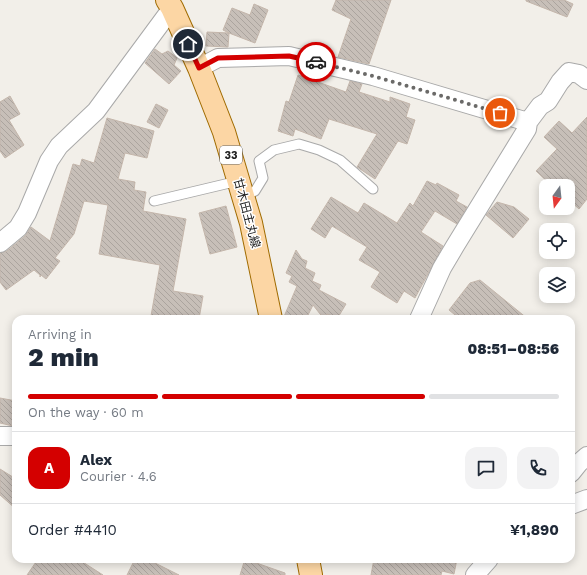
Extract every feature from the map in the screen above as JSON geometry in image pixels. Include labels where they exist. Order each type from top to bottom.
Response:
[{"type":"main road","name":"甘木田主丸線","points":[[170,4],[199,68],[224,132],[251,223],[270,315]]},
{"type":"main road","points":[[309,563],[311,575]]},
{"type":"street","points":[[0,243],[18,228],[27,213],[49,161],[59,146],[96,111],[170,4]]},
{"type":"street","points":[[199,68],[218,58],[289,56],[373,76],[528,122]]},
{"type":"street","points":[[421,315],[445,262],[527,130],[528,122],[540,106],[548,101],[560,82],[569,72],[579,74],[587,80]]},
{"type":"street","points":[[0,436],[12,436]]},
{"type":"street","points":[[575,504],[587,499]]},
{"type":"street","points":[[475,575],[486,563]]},
{"type":"lane","points":[[154,201],[241,189],[255,191],[263,178],[259,161],[274,150],[299,144],[319,150],[340,160],[373,189]]},
{"type":"building","points":[[336,0],[391,0],[369,64],[338,57],[351,19],[332,10]]},
{"type":"building","points":[[526,0],[564,0],[573,4],[567,17]]},
{"type":"building","points":[[254,4],[268,10],[255,43],[223,30],[232,8],[250,15]]},
{"type":"building","points":[[207,32],[229,33],[228,47],[206,46]]},
{"type":"building","points":[[155,49],[162,54],[168,51],[177,58],[174,65],[181,71],[169,84],[145,63]]},
{"type":"building","points":[[298,75],[346,92],[350,81],[362,84],[359,92],[390,102],[390,97],[410,104],[406,117],[415,120],[407,144],[398,141],[375,179],[357,167],[377,134],[329,119],[321,139],[295,129],[293,136],[278,131],[286,101],[289,102]]},
{"type":"building","points":[[10,96],[20,114],[9,120],[24,145],[5,158],[0,151],[0,102]]},
{"type":"building","points":[[156,104],[168,110],[159,128],[147,122]]},
{"type":"building","points":[[587,117],[587,199],[579,209],[575,205],[575,179],[545,179],[536,171],[557,149],[544,137],[559,121],[572,133]]},
{"type":"building","points":[[107,118],[154,131],[147,158],[125,153],[118,179],[135,182],[134,190],[146,192],[143,211],[186,219],[173,291],[203,296],[200,315],[151,315],[160,265],[99,254],[108,205],[84,201],[74,234],[55,258],[60,261],[46,279],[41,275],[40,277],[40,275],[34,270],[6,290],[0,282],[0,253],[7,251],[25,236],[31,227],[50,241],[73,164],[80,166],[82,159],[94,163]]},
{"type":"building","points":[[427,181],[436,185],[437,183],[459,195],[456,201],[467,207],[457,224],[435,211],[421,232],[443,246],[415,298],[404,291],[397,303],[371,287],[380,272],[359,260],[367,247],[332,226],[325,238],[311,229],[331,197],[358,213],[364,203],[397,223],[410,203],[413,206]]},
{"type":"building","points":[[497,202],[514,207],[529,219],[513,238],[486,215]]},
{"type":"building","points":[[226,206],[237,247],[210,254],[199,213]]},
{"type":"building","points":[[296,250],[302,259],[307,261],[305,268],[315,273],[312,281],[321,285],[319,290],[346,304],[339,315],[321,315],[313,305],[308,315],[285,315],[297,286],[289,282],[292,276],[286,273]]},
{"type":"building","points":[[480,280],[523,315],[455,315],[449,310],[470,283]]},
{"type":"building","points":[[0,398],[12,400],[12,426],[0,423]]},
{"type":"building","points":[[0,469],[12,476],[12,506],[0,495]]},
{"type":"building","points":[[35,563],[84,563],[103,575],[27,575]]},
{"type":"building","points":[[133,563],[155,563],[179,575],[127,575]]},
{"type":"building","points":[[244,563],[256,563],[285,573],[285,575],[240,575]]},
{"type":"building","points":[[373,563],[456,563],[454,574],[442,571],[441,575],[371,575]]},
{"type":"way so far","points":[[316,62],[373,76],[500,113]]},
{"type":"route","points":[[188,44],[199,68],[218,58],[289,56],[316,62]]}]
